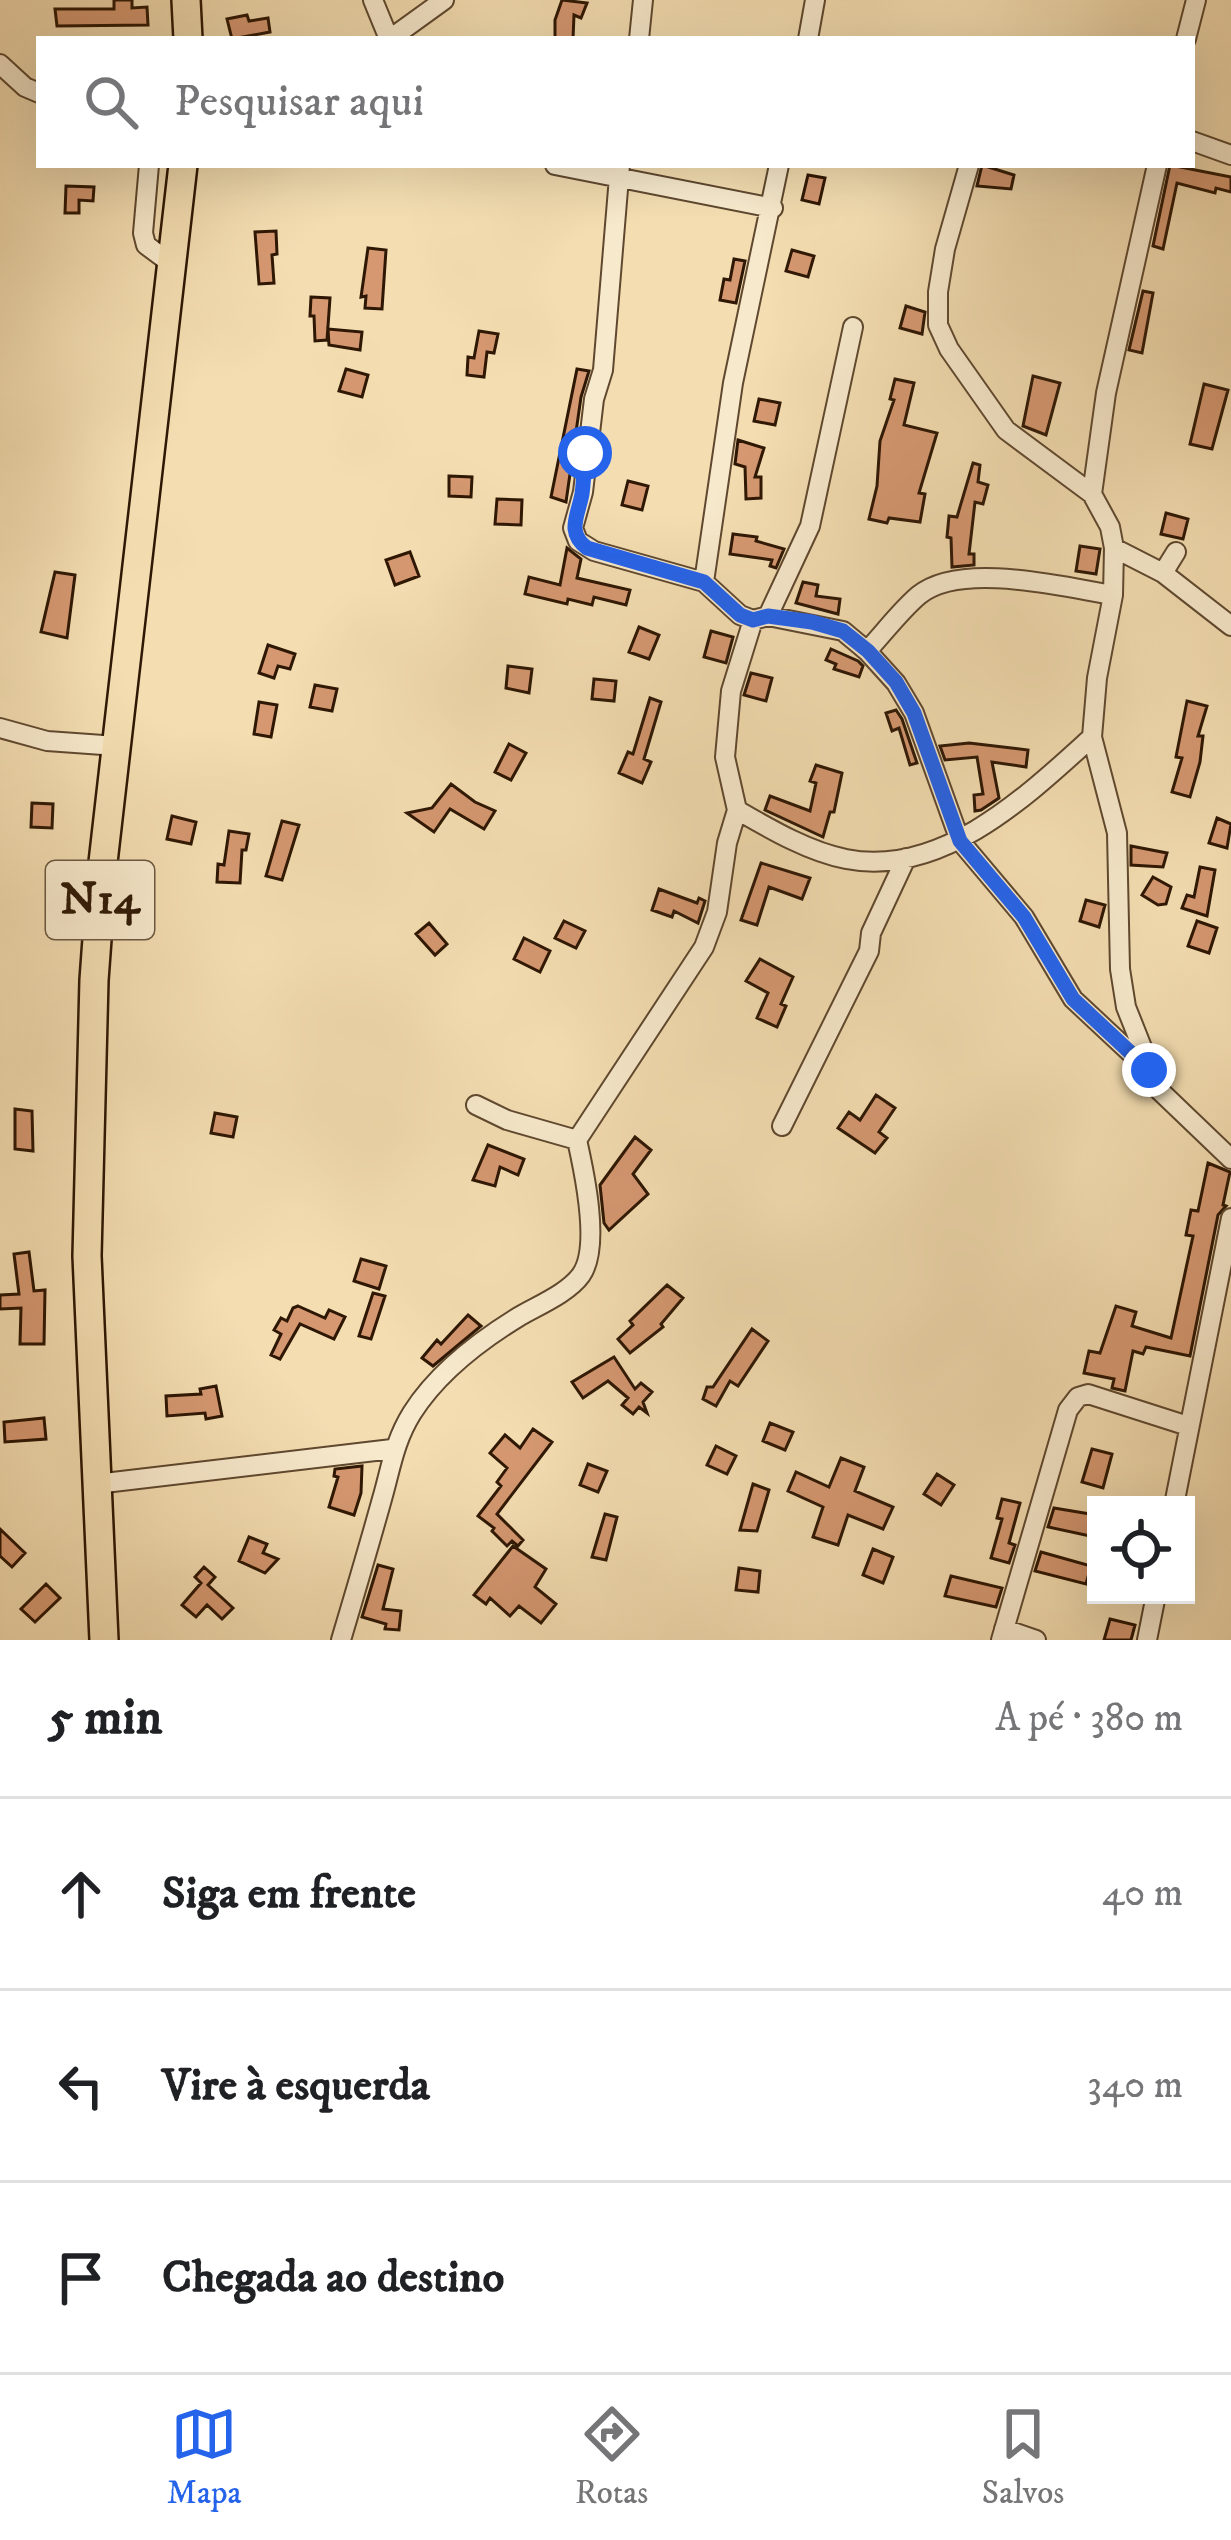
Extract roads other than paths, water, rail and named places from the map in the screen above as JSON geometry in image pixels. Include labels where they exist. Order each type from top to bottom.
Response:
[{"type":"main road","points":[[186,0],[188,36]]},
{"type":"main road","name":"N14","points":[[104,1640],[87,1256],[102,871],[183,168]]},
{"type":"street","points":[[373,0],[388,36]]},
{"type":"street","points":[[393,36],[444,0]]},
{"type":"street","points":[[639,36],[643,0]]},
{"type":"street","points":[[809,36],[815,0]]},
{"type":"street","points":[[1187,36],[1196,0]]},
{"type":"street","points":[[0,64],[36,92]]},
{"type":"street","points":[[1195,142],[1231,154]]},
{"type":"street","points":[[149,168],[142,233],[146,245],[173,265]]},
{"type":"street","points":[[704,582],[733,383],[779,168]]},
{"type":"street","points":[[968,168],[945,250],[938,325],[949,349],[1006,430],[1091,494],[1110,527],[1113,595],[1097,678],[1092,737],[1117,833],[1120,969],[1126,1007],[1149,1070],[1171,1104],[1231,1160]]},
{"type":"street","points":[[1091,494],[1106,393],[1156,168]]},
{"type":"street","points":[[773,208],[620,170],[603,370],[573,528],[578,541],[593,551],[704,582],[740,615],[843,631],[868,651],[896,682],[914,713],[960,841],[1024,917],[1073,999],[1149,1070]]},
{"type":"street","points":[[341,1640],[385,1492],[392,1449],[414,1410],[442,1375],[479,1343],[582,1275],[589,1253],[588,1219],[577,1140],[704,947],[717,911],[737,810],[725,757],[731,691],[760,618],[810,526],[853,327]]},
{"type":"street","points":[[1114,548],[1163,573],[1231,626]]},
{"type":"street","points":[[1163,573],[1176,552]]},
{"type":"street","points":[[868,651],[920,594],[943,583],[996,578],[1113,595]]},
{"type":"street","points":[[0,728],[47,741],[117,746]]},
{"type":"street","points":[[737,810],[803,844],[846,859],[906,859],[960,841],[1023,800],[1092,737]]},
{"type":"street","points":[[782,1126],[869,951],[872,933],[906,859]]},
{"type":"street","points":[[476,1105],[507,1120],[577,1140]]},
{"type":"street","points":[[1176,1496],[1231,1218]]},
{"type":"street","points":[[1036,1640],[1002,1635],[1068,1410],[1078,1397],[1088,1394],[1188,1426]]},
{"type":"street","points":[[96,1484],[392,1449]]},
{"type":"street","points":[[1147,1640],[1154,1604]]}]
